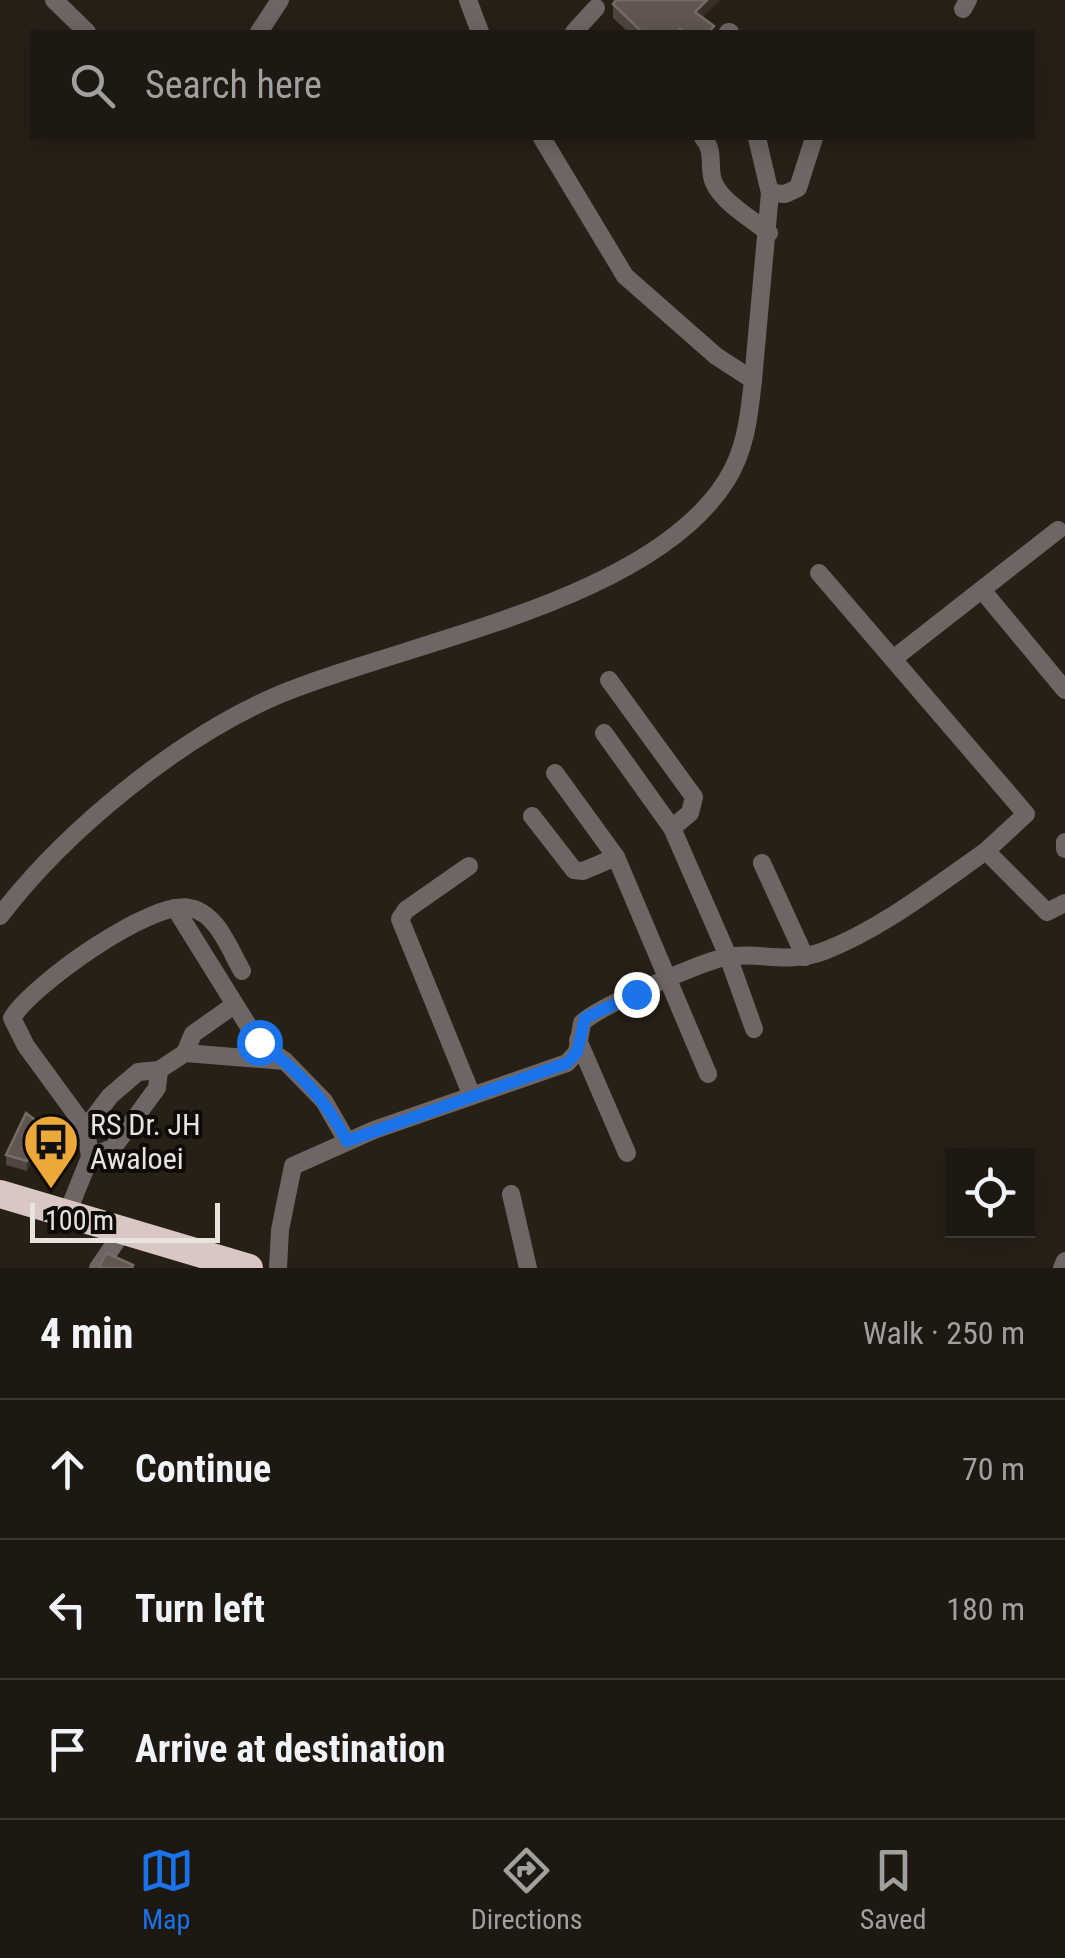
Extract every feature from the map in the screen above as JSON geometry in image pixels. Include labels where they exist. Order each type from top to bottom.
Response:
[{"type":"highway","points":[[0,1194],[249,1268]]},
{"type":"street","points":[[260,30],[280,0]]},
{"type":"street","points":[[468,0],[479,30]]},
{"type":"street","points":[[64,4],[85,30]]},
{"type":"street","points":[[576,30],[596,8]]},
{"type":"street","points":[[543,140],[624,276],[716,356],[753,380]]},
{"type":"street","points":[[704,140],[712,154],[711,170],[720,192],[769,232]]},
{"type":"street","points":[[0,916],[150,768],[208,732],[273,698],[380,656],[554,603],[648,554],[687,523],[726,483],[741,452],[769,232],[770,193],[757,140]]},
{"type":"street","points":[[770,193],[798,188],[813,140]]},
{"type":"street","points":[[893,659],[1063,534]]},
{"type":"street","points":[[278,1268],[290,1171],[300,1161],[567,1063],[577,1052],[585,1018],[728,956],[805,957],[846,942],[967,864],[1026,814],[819,573]]},
{"type":"street","points":[[982,590],[1065,690]]},
{"type":"street","points":[[610,680],[694,797],[690,812],[672,828]]},
{"type":"street","points":[[604,733],[672,828],[728,956],[754,1029]]},
{"type":"street","points":[[555,774],[616,857],[708,1074]]},
{"type":"street","points":[[532,816],[578,872],[616,857]]},
{"type":"street","points":[[986,850],[1046,912],[1065,903]]},
{"type":"street","points":[[762,862],[805,957]]},
{"type":"street","points":[[470,866],[400,919],[472,1096]]},
{"type":"street","points":[[175,908],[259,1042],[285,1061],[324,1101],[347,1141]]},
{"type":"street","points":[[67,1214],[90,1156],[86,1128],[26,1046],[12,1018],[21,1003],[104,943],[175,908],[190,908],[206,915],[242,971]]},
{"type":"street","points":[[86,1128],[110,1096],[138,1072],[160,1070],[185,1053],[192,1034],[234,1006]]},
{"type":"street","points":[[578,1040],[628,1154]]},
{"type":"street","points":[[185,1053],[285,1061]]},
{"type":"street","points":[[90,1156],[113,1148],[156,1088],[160,1070]]},
{"type":"street","points":[[511,1194],[528,1268]]},
{"type":"street","points":[[98,1268],[122,1233]]},
{"type":"street","points":[[1062,1268],[1065,1261]]},
{"type":"building","points":[[616,0],[707,0],[695,12],[714,26],[711,30],[640,30],[613,4]]},
{"type":"building","points":[[26,1113],[43,1126],[27,1161],[6,1155]]},
{"type":"building","points":[[106,1253],[133,1265],[132,1268],[99,1268]]},
{"type":"place","name":"RS Dr. JH Awaloei","points":[[51,1191]]},
{"type":"route","points":[[259,1042],[285,1061],[324,1101],[347,1141],[567,1063],[577,1052],[585,1018],[636,994]]}]
